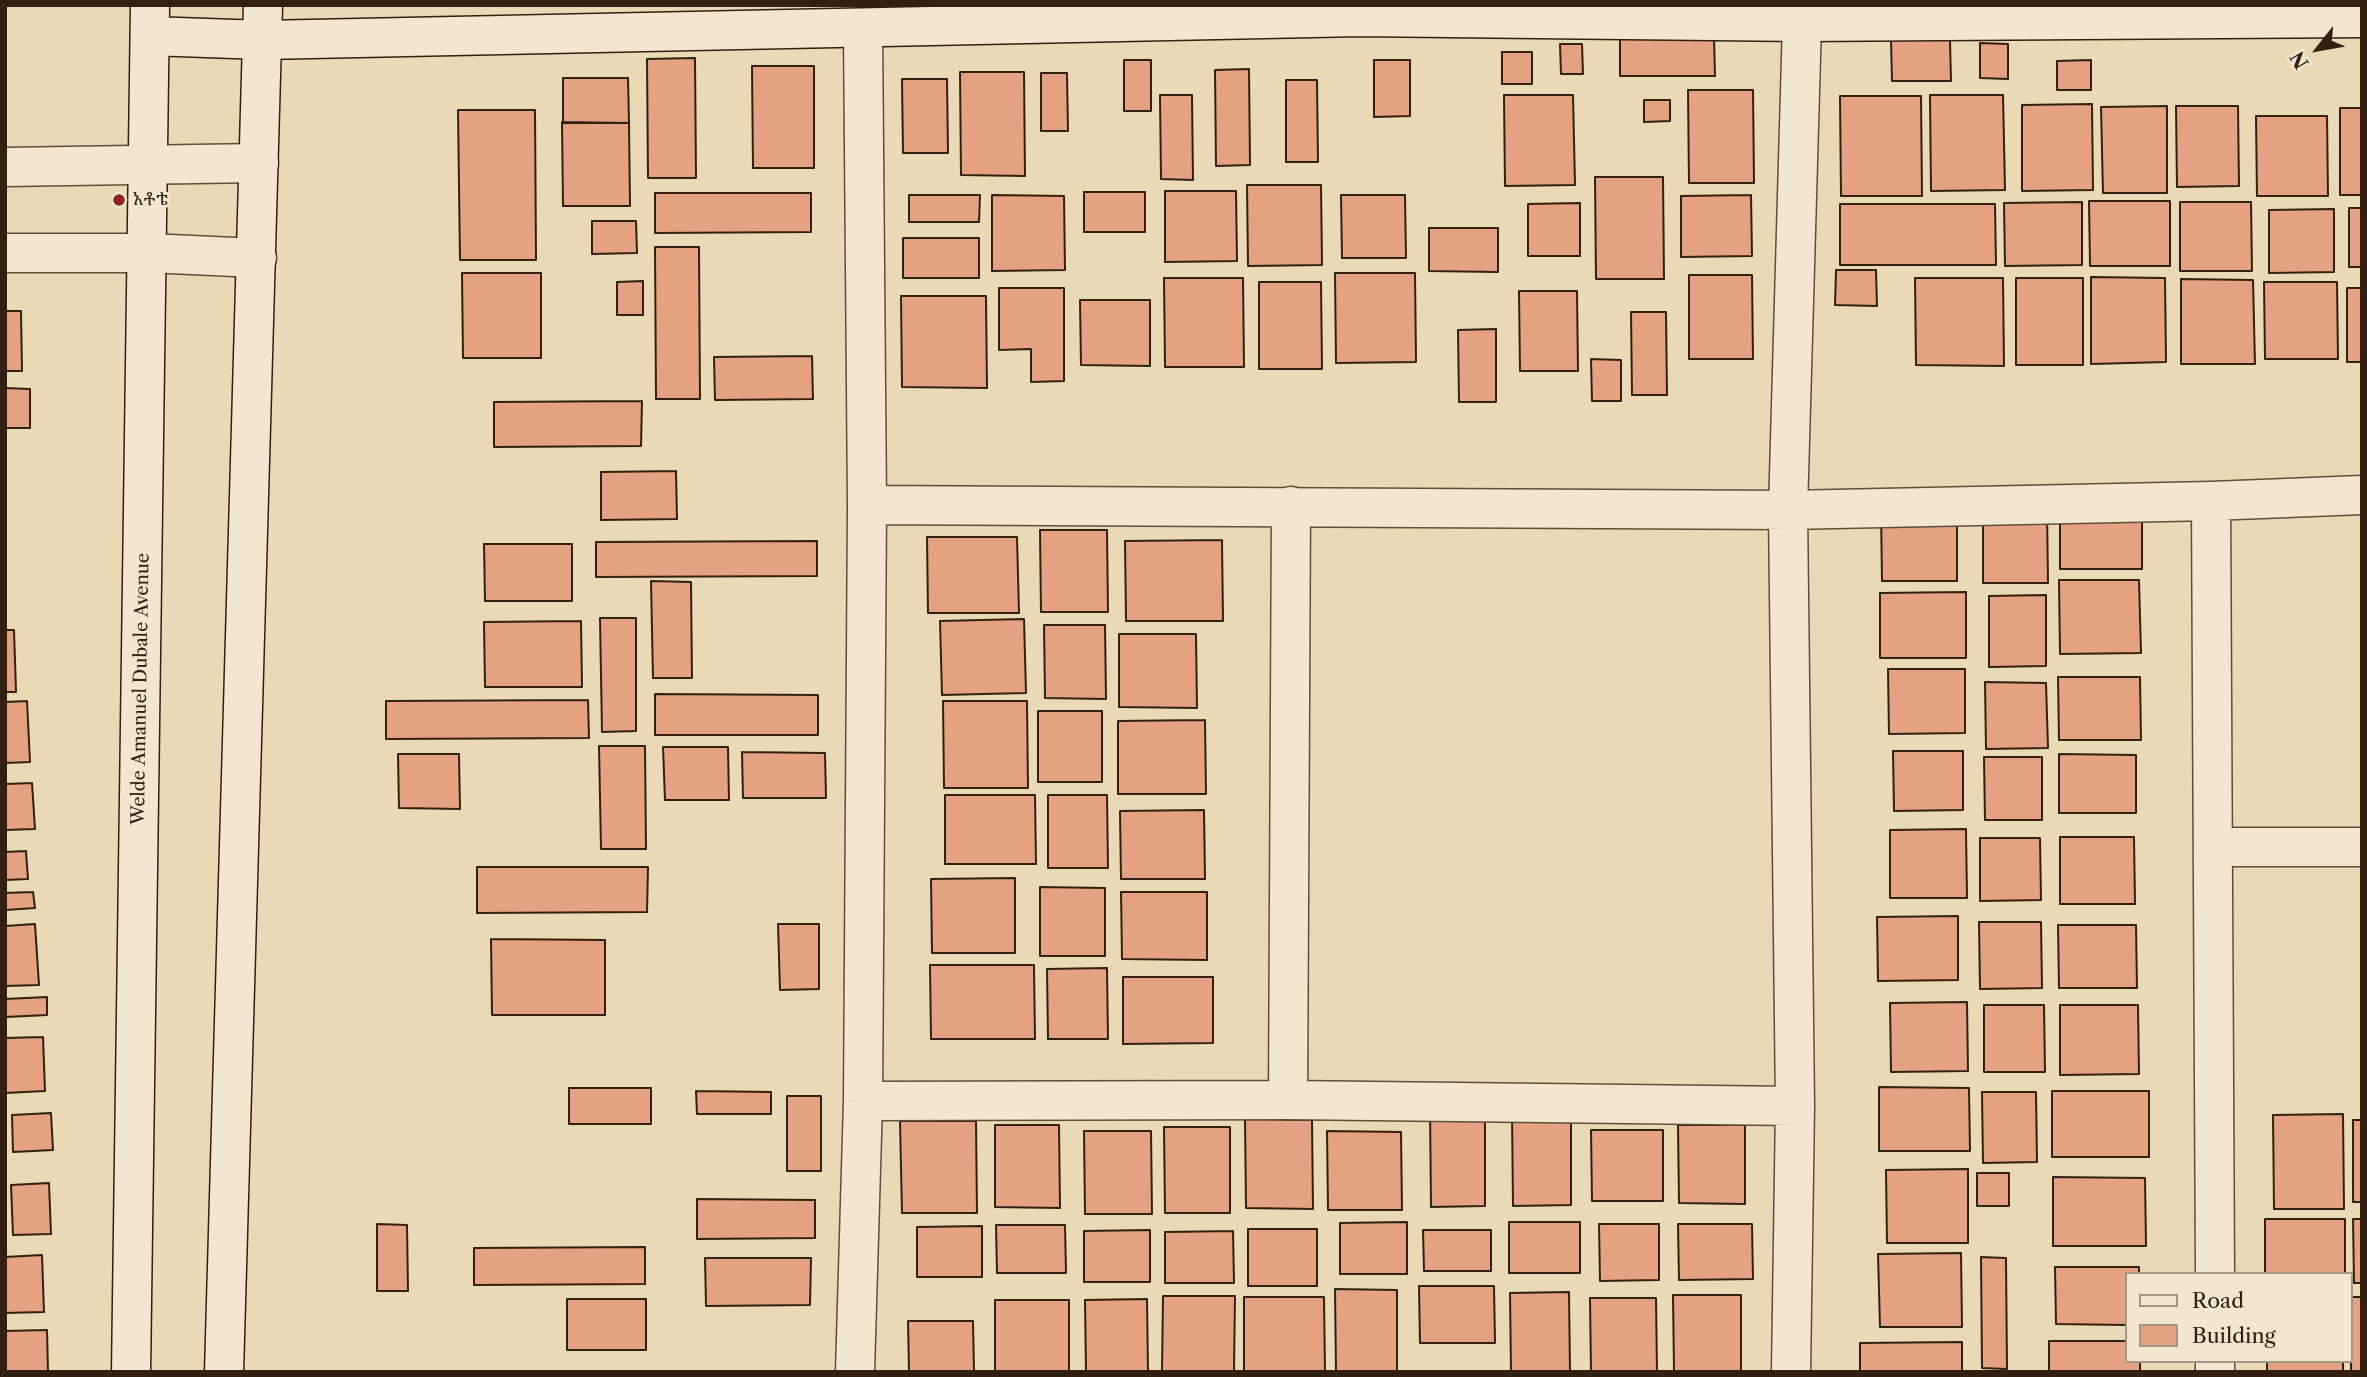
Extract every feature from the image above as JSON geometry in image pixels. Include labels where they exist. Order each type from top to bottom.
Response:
[{"type":"street","points":[[150,21],[863,29],[1360,17],[1802,22],[2362,18]]},
{"type":"street","name":"Welde Amanuel Dubale Avenue","points":[[131,1372],[150,21]]},
{"type":"street","points":[[1791,1372],[1795,1106],[1788,510],[1802,22]]},
{"type":"street","points":[[224,1372],[263,23]]},
{"type":"street","points":[[855,1372],[863,1101],[867,505],[863,29]]},
{"type":"street","points":[[5,167],[259,163]]},
{"type":"street","points":[[5,253],[148,253],[257,258]]},
{"type":"street","points":[[867,505],[1788,510],[2362,495]]},
{"type":"street","points":[[2211,501],[2215,1272]]},
{"type":"street","points":[[1288,1100],[1292,506]]},
{"type":"street","points":[[2213,847],[2362,847]]},
{"type":"street","points":[[863,1101],[1288,1100],[1795,1106]]},
{"type":"building","points":[[1620,37],[1714,37],[1715,76],[1620,76]]},
{"type":"building","points":[[1891,40],[1950,40],[1951,81],[1892,81]]},
{"type":"building","points":[[1980,43],[2008,44],[2008,79],[1980,78]]},
{"type":"building","points":[[1560,44],[1582,44],[1583,74],[1561,74]]},
{"type":"building","points":[[1502,52],[1532,52],[1532,84],[1502,84]]},
{"type":"building","points":[[695,58],[696,178],[648,178],[647,59]]},
{"type":"building","points":[[1124,60],[1151,60],[1151,111],[1124,111]]},
{"type":"building","points":[[1374,60],[1410,60],[1410,116],[1374,117]]},
{"type":"building","points":[[2091,60],[2091,90],[2057,90],[2057,61]]},
{"type":"building","points":[[752,66],[814,66],[814,168],[753,168]]},
{"type":"building","points":[[1249,69],[1250,165],[1216,166],[1215,70]]},
{"type":"building","points":[[960,72],[1024,72],[1025,176],[961,175]]},
{"type":"building","points":[[1041,73],[1067,73],[1068,131],[1041,131]]},
{"type":"building","points":[[563,78],[628,78],[629,123],[563,123]]},
{"type":"building","points":[[902,79],[947,79],[948,153],[903,153]]},
{"type":"building","points":[[1286,80],[1317,80],[1318,162],[1286,162]]},
{"type":"building","points":[[1688,90],[1753,90],[1754,183],[1689,183]]},
{"type":"building","points":[[1160,95],[1192,95],[1193,180],[1161,179]]},
{"type":"building","points":[[1504,95],[1573,95],[1575,185],[1505,186]]},
{"type":"building","points":[[1930,95],[2003,95],[2005,190],[1931,191]]},
{"type":"building","points":[[1840,96],[1921,96],[1922,196],[1841,196]]},
{"type":"building","points":[[1644,100],[1670,100],[1670,121],[1644,122]]},
{"type":"building","points":[[2092,104],[2093,190],[2022,191],[2022,105]]},
{"type":"building","points":[[2167,106],[2167,193],[2103,193],[2101,107]]},
{"type":"building","points":[[2176,106],[2238,106],[2239,186],[2177,187]]},
{"type":"building","points":[[2340,108],[2362,108],[2362,195],[2340,195]]},
{"type":"building","points":[[458,110],[535,110],[536,260],[460,260]]},
{"type":"building","points":[[2256,116],[2327,116],[2328,196],[2257,196]]},
{"type":"building","points":[[562,122],[629,123],[630,206],[563,206]]},
{"type":"building","points":[[1595,177],[1663,177],[1664,279],[1596,279]]},
{"type":"building","points":[[1247,185],[1321,185],[1322,265],[1248,266]]},
{"type":"building","points":[[1165,191],[1236,191],[1237,261],[1165,262]]},
{"type":"building","points":[[1084,192],[1145,192],[1145,232],[1084,232]]},
{"type":"building","points":[[655,193],[811,193],[811,232],[655,233]]},
{"type":"building","points":[[909,195],[980,195],[979,222],[909,222]]},
{"type":"building","points":[[992,195],[1064,196],[1065,270],[992,271]]},
{"type":"building","points":[[1341,195],[1405,195],[1406,258],[1342,258]]},
{"type":"building","points":[[1751,195],[1752,256],[1681,257],[1681,196]]},
{"type":"building","points":[[2089,201],[2170,201],[2170,266],[2090,266]]},
{"type":"building","points":[[2082,202],[2082,265],[2005,266],[2004,203]]},
{"type":"building","points":[[2180,202],[2251,202],[2252,271],[2180,271]]},
{"type":"building","points":[[1580,203],[1580,256],[1528,256],[1528,204]]},
{"type":"building","points":[[1840,204],[1995,204],[1996,265],[1840,265]]},
{"type":"building","points":[[2349,208],[2362,208],[2362,267],[2349,267]]},
{"type":"building","points":[[2334,209],[2334,272],[2269,273],[2269,210]]},
{"type":"building","points":[[592,221],[636,221],[637,253],[592,254]]},
{"type":"building","points":[[1429,228],[1498,228],[1498,272],[1429,271]]},
{"type":"building","points":[[903,238],[979,238],[979,278],[903,278]]},
{"type":"building","points":[[655,247],[699,247],[700,399],[656,399]]},
{"type":"building","points":[[1836,270],[1876,270],[1877,306],[1835,305]]},
{"type":"building","points":[[462,273],[541,273],[541,358],[463,358]]},
{"type":"building","points":[[1335,273],[1415,273],[1416,362],[1336,363]]},
{"type":"building","points":[[1689,275],[1752,275],[1753,359],[1689,359]]},
{"type":"building","points":[[2091,277],[2165,278],[2166,362],[2091,364]]},
{"type":"building","points":[[1164,278],[1243,278],[1244,367],[1165,367]]},
{"type":"building","points":[[1915,278],[2003,278],[2004,366],[1916,365]]},
{"type":"building","points":[[2016,278],[2083,278],[2083,365],[2016,365]]},
{"type":"building","points":[[2181,279],[2253,280],[2255,364],[2181,364]]},
{"type":"building","points":[[643,281],[643,315],[617,315],[617,282]]},
{"type":"building","points":[[1259,282],[1321,282],[1322,369],[1259,369]]},
{"type":"building","points":[[2264,282],[2337,282],[2338,359],[2265,359]]},
{"type":"building","points":[[999,288],[1064,288],[1064,381],[1031,382],[1031,349],[999,350]]},
{"type":"building","points":[[2347,288],[2362,288],[2362,362],[2347,362]]},
{"type":"building","points":[[1519,291],[1577,291],[1578,371],[1520,371]]},
{"type":"building","points":[[901,296],[986,296],[987,388],[902,387]]},
{"type":"building","points":[[1080,300],[1150,300],[1150,366],[1081,365]]},
{"type":"building","points":[[5,311],[21,311],[22,371],[5,371]]},
{"type":"building","points":[[1631,312],[1666,312],[1667,395],[1632,395]]},
{"type":"building","points":[[1496,329],[1496,402],[1459,402],[1458,330]]},
{"type":"building","points":[[812,356],[813,399],[715,400],[714,357]]},
{"type":"building","points":[[1591,359],[1621,360],[1621,401],[1592,401]]},
{"type":"building","points":[[5,388],[30,389],[30,428],[5,428]]},
{"type":"building","points":[[642,401],[641,446],[494,447],[494,402]]},
{"type":"building","points":[[676,471],[677,519],[601,520],[601,472]]},
{"type":"building","points":[[2047,509],[2048,583],[1983,583],[1983,510]]},
{"type":"building","points":[[2060,510],[2142,510],[2142,569],[2060,569]]},
{"type":"building","points":[[1957,511],[1957,581],[1882,581],[1881,512]]},
{"type":"building","points":[[1040,530],[1107,530],[1108,612],[1041,612]]},
{"type":"building","points":[[927,537],[1017,537],[1019,613],[928,613]]},
{"type":"building","points":[[1222,540],[1223,621],[1126,621],[1125,541]]},
{"type":"building","points":[[817,541],[817,576],[596,577],[596,542]]},
{"type":"building","points":[[484,544],[572,544],[572,601],[485,601]]},
{"type":"building","points":[[2059,580],[2139,580],[2141,653],[2060,654]]},
{"type":"building","points":[[651,581],[691,582],[692,678],[653,678]]},
{"type":"building","points":[[1966,592],[1966,658],[1880,658],[1880,593]]},
{"type":"building","points":[[2046,595],[2046,666],[1989,667],[1989,596]]},
{"type":"building","points":[[600,618],[636,618],[636,731],[602,732]]},
{"type":"building","points":[[1024,619],[1026,693],[942,695],[940,621]]},
{"type":"building","points":[[581,621],[582,687],[485,687],[484,622]]},
{"type":"building","points":[[1044,625],[1105,625],[1106,699],[1045,698]]},
{"type":"building","points":[[5,630],[14,630],[16,692],[5,692]]},
{"type":"building","points":[[1119,634],[1196,634],[1197,708],[1119,707]]},
{"type":"building","points":[[1888,669],[1965,669],[1965,733],[1889,734]]},
{"type":"building","points":[[2058,677],[2140,677],[2141,740],[2059,740]]},
{"type":"building","points":[[1985,682],[2046,683],[2048,748],[1986,749]]},
{"type":"building","points":[[655,694],[818,695],[818,735],[655,735]]},
{"type":"building","points":[[588,700],[589,738],[386,739],[386,701]]},
{"type":"building","points":[[27,701],[30,762],[5,763],[5,702]]},
{"type":"building","points":[[943,701],[1027,701],[1028,788],[944,788]]},
{"type":"building","points":[[1038,711],[1102,711],[1102,782],[1038,782]]},
{"type":"building","points":[[1205,720],[1206,794],[1118,794],[1118,721]]},
{"type":"building","points":[[599,746],[645,746],[646,849],[601,849]]},
{"type":"building","points":[[663,747],[728,747],[729,800],[665,800]]},
{"type":"building","points":[[1893,751],[1963,751],[1963,810],[1894,811]]},
{"type":"building","points":[[742,752],[825,753],[826,798],[743,798]]},
{"type":"building","points":[[398,754],[459,754],[460,809],[399,808]]},
{"type":"building","points":[[2059,754],[2136,755],[2136,813],[2059,813]]},
{"type":"building","points":[[1984,757],[2042,757],[2042,820],[1985,820]]},
{"type":"building","points":[[32,783],[35,829],[5,830],[5,784]]},
{"type":"building","points":[[945,795],[1035,795],[1036,864],[945,864]]},
{"type":"building","points":[[1048,795],[1107,795],[1108,868],[1048,868]]},
{"type":"building","points":[[1204,810],[1205,879],[1121,879],[1120,811]]},
{"type":"building","points":[[1966,829],[1967,898],[1890,898],[1890,830]]},
{"type":"building","points":[[2060,837],[2134,837],[2135,904],[2060,904]]},
{"type":"building","points":[[1980,838],[2040,838],[2041,900],[1980,901]]},
{"type":"building","points":[[26,851],[28,879],[5,880],[5,852]]},
{"type":"building","points":[[477,867],[648,867],[647,912],[477,913]]},
{"type":"building","points":[[1015,878],[1015,953],[932,953],[931,879]]},
{"type":"building","points":[[1040,887],[1105,888],[1105,956],[1040,956]]},
{"type":"building","points":[[33,892],[35,908],[5,910],[5,893]]},
{"type":"building","points":[[1121,892],[1207,892],[1207,960],[1122,959]]},
{"type":"building","points":[[1958,916],[1958,980],[1878,981],[1877,917]]},
{"type":"building","points":[[1979,922],[2041,922],[2042,988],[1980,989]]},
{"type":"building","points":[[35,924],[39,985],[5,986],[5,926]]},
{"type":"building","points":[[778,924],[819,924],[819,989],[780,990]]},
{"type":"building","points":[[2058,925],[2136,925],[2137,988],[2059,988]]},
{"type":"building","points":[[491,939],[605,940],[605,1015],[492,1015]]},
{"type":"building","points":[[930,965],[1034,965],[1035,1039],[931,1039]]},
{"type":"building","points":[[1107,968],[1108,1039],[1048,1039],[1047,969]]},
{"type":"building","points":[[1123,977],[1213,977],[1213,1043],[1123,1044]]},
{"type":"building","points":[[47,997],[47,1015],[5,1017],[5,999]]},
{"type":"building","points":[[1967,1002],[1968,1071],[1891,1072],[1890,1003]]},
{"type":"building","points":[[1984,1005],[2044,1005],[2045,1072],[1984,1072]]},
{"type":"building","points":[[2060,1005],[2138,1005],[2139,1074],[2060,1075]]},
{"type":"building","points":[[43,1037],[45,1091],[5,1093],[5,1038]]},
{"type":"building","points":[[1879,1087],[1969,1088],[1970,1151],[1879,1151]]},
{"type":"building","points":[[569,1088],[651,1088],[651,1124],[569,1124]]},
{"type":"building","points":[[696,1091],[771,1092],[771,1114],[697,1114]]},
{"type":"building","points":[[2052,1091],[2149,1091],[2149,1157],[2052,1157]]},
{"type":"building","points":[[1982,1092],[2036,1092],[2037,1162],[1983,1163]]},
{"type":"building","points":[[787,1096],[821,1096],[821,1171],[787,1171]]},
{"type":"building","points":[[1430,1107],[1485,1107],[1485,1206],[1431,1207]]},
{"type":"building","points":[[1512,1112],[1571,1112],[1571,1205],[1513,1206]]},
{"type":"building","points":[[51,1113],[53,1150],[13,1152],[12,1115]]},
{"type":"building","points":[[2343,1114],[2344,1209],[2274,1209],[2273,1115]]},
{"type":"building","points":[[1245,1119],[1312,1120],[1313,1209],[1246,1208]]},
{"type":"building","points":[[2353,1120],[2362,1120],[2362,1202],[2353,1202]]},
{"type":"building","points":[[900,1121],[976,1121],[977,1213],[902,1213]]},
{"type":"building","points":[[995,1125],[1059,1125],[1060,1208],[995,1207]]},
{"type":"building","points":[[1678,1125],[1745,1125],[1745,1204],[1679,1203]]},
{"type":"building","points":[[1164,1127],[1230,1127],[1230,1213],[1165,1213]]},
{"type":"building","points":[[1591,1130],[1663,1130],[1663,1201],[1592,1201]]},
{"type":"building","points":[[1084,1131],[1151,1131],[1152,1214],[1085,1214]]},
{"type":"building","points":[[1327,1131],[1401,1132],[1402,1210],[1328,1210]]},
{"type":"building","points":[[1968,1169],[1968,1243],[1887,1243],[1886,1170]]},
{"type":"building","points":[[1977,1173],[2009,1173],[2009,1206],[1977,1206]]},
{"type":"building","points":[[2053,1177],[2145,1178],[2146,1246],[2053,1246]]},
{"type":"building","points":[[49,1183],[51,1234],[13,1235],[11,1185]]},
{"type":"building","points":[[697,1199],[815,1200],[815,1238],[697,1239]]},
{"type":"building","points":[[2265,1219],[2345,1219],[2345,1272],[2265,1272]]},
{"type":"building","points":[[2353,1219],[2362,1219],[2362,1283],[2354,1283]]},
{"type":"building","points":[[1407,1222],[1407,1274],[1340,1274],[1340,1223]]},
{"type":"building","points":[[1509,1222],[1580,1222],[1580,1273],[1509,1273]]},
{"type":"building","points":[[377,1224],[407,1225],[408,1291],[377,1291]]},
{"type":"building","points":[[1599,1224],[1659,1224],[1659,1280],[1600,1281]]},
{"type":"building","points":[[1678,1224],[1752,1224],[1753,1279],[1679,1280]]},
{"type":"building","points":[[996,1225],[1065,1225],[1066,1273],[997,1273]]},
{"type":"building","points":[[982,1226],[982,1277],[917,1277],[917,1227]]},
{"type":"building","points":[[1248,1229],[1317,1229],[1317,1286],[1248,1286]]},
{"type":"building","points":[[1150,1230],[1150,1282],[1084,1282],[1084,1231]]},
{"type":"building","points":[[1423,1230],[1491,1230],[1491,1271],[1424,1271]]},
{"type":"building","points":[[1233,1231],[1234,1283],[1165,1283],[1165,1232]]},
{"type":"building","points":[[645,1247],[645,1284],[474,1285],[474,1248]]},
{"type":"building","points":[[1961,1253],[1962,1327],[1880,1327],[1878,1254]]},
{"type":"building","points":[[42,1255],[44,1312],[5,1313],[5,1257]]},
{"type":"building","points":[[1981,1257],[2006,1258],[2007,1369],[1982,1368]]},
{"type":"building","points":[[705,1258],[811,1258],[810,1305],[706,1306]]},
{"type":"building","points":[[2055,1267],[2139,1267],[2139,1272],[2126,1272],[2126,1325],[2056,1324]]},
{"type":"building","points":[[1419,1286],[1494,1286],[1495,1343],[1420,1343]]},
{"type":"building","points":[[1335,1289],[1397,1290],[1397,1372],[1336,1372]]},
{"type":"building","points":[[1569,1292],[1570,1372],[1511,1372],[1510,1293]]},
{"type":"building","points":[[1673,1295],[1741,1295],[1741,1372],[1674,1372]]},
{"type":"building","points":[[1163,1296],[1235,1296],[1234,1372],[1162,1372]]},
{"type":"building","points":[[1244,1297],[1324,1297],[1325,1372],[1244,1372]]},
{"type":"building","points":[[2353,1297],[2362,1297],[2362,1372],[2351,1372]]},
{"type":"building","points":[[1590,1298],[1656,1298],[1657,1372],[1591,1372]]},
{"type":"building","points":[[567,1299],[646,1299],[646,1350],[567,1350]]},
{"type":"building","points":[[1147,1299],[1148,1372],[1086,1372],[1085,1300]]},
{"type":"building","points":[[995,1300],[1069,1300],[1069,1372],[995,1372]]},
{"type":"building","points":[[908,1321],[973,1321],[974,1372],[909,1372]]},
{"type":"building","points":[[47,1330],[48,1372],[5,1372],[5,1331]]},
{"type":"building","points":[[2049,1341],[2126,1341],[2126,1363],[2140,1363],[2140,1372],[2049,1372]]},
{"type":"building","points":[[1962,1342],[1962,1372],[1860,1372],[1860,1343]]},
{"type":"building","points":[[2267,1363],[2343,1363],[2343,1372],[2267,1372]]},
{"type":"place","name":"አቶቴ","points":[[119,200]]}]
